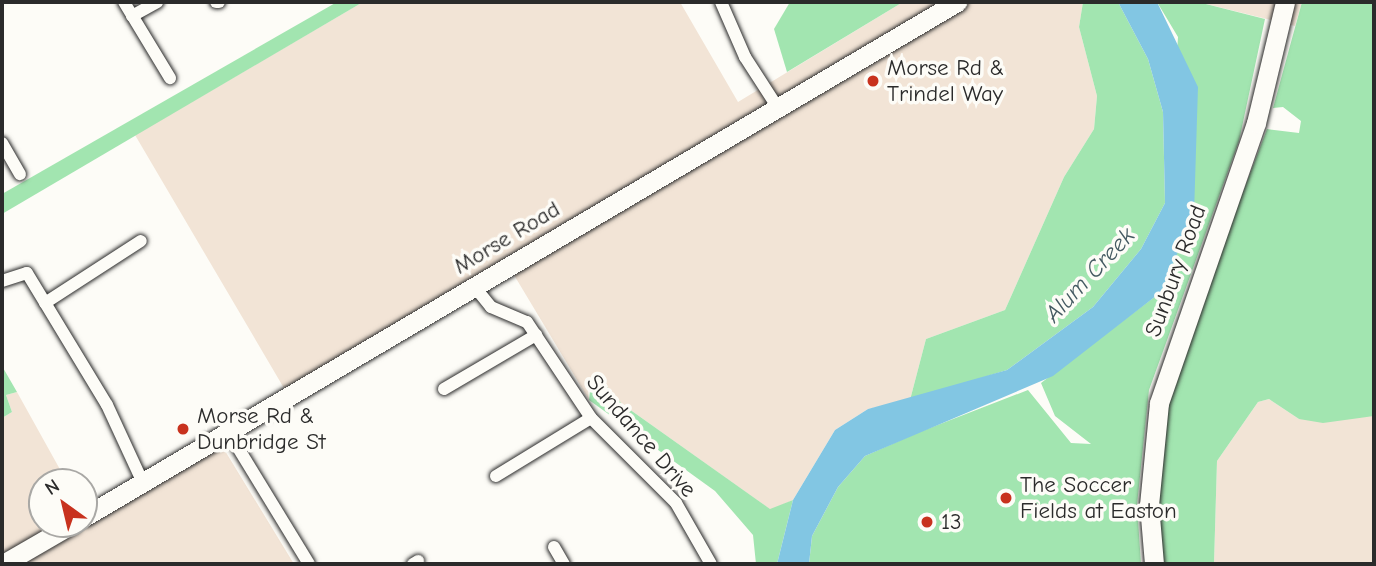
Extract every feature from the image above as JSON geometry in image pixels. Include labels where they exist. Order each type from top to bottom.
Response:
[{"type":"main road","name":"Morse Road","points":[[98,509],[957,2]]},
{"type":"main road","name":"Sunbury Road","points":[[1154,564],[1149,505],[1159,403],[1256,123],[1285,2]]},
{"type":"main road","points":[[3,564],[48,538]]},
{"type":"street","points":[[124,2],[170,78]]},
{"type":"street","points":[[132,16],[157,2]]},
{"type":"street","points":[[721,2],[745,57],[778,108]]},
{"type":"street","points":[[2,143],[20,174]]},
{"type":"street","points":[[46,303],[141,241]]},
{"type":"street","points":[[2,281],[27,273],[107,405],[143,483]]},
{"type":"street","name":"Sundance Drive","points":[[474,286],[491,307],[520,317],[536,335],[592,418],[662,485],[711,564]]},
{"type":"street","points":[[444,389],[536,335]]},
{"type":"street","points":[[496,476],[592,418]]},
{"type":"street","points":[[229,433],[309,564]]},
{"type":"street","points":[[554,547],[564,564]]},
{"type":"shaded area","points":[[363,2],[680,2],[738,102],[903,2],[1083,2],[1079,27],[1097,96],[1094,129],[1064,177],[1005,310],[926,339],[910,400],[868,409],[835,430],[793,500],[771,510],[622,404],[601,381],[588,389],[589,400],[508,265],[288,395],[135,135]]},
{"type":"shaded area","points":[[1198,2],[1302,2],[1295,26]]},
{"type":"shaded area","points":[[17,392],[59,468],[28,468],[28,538],[98,538],[98,515],[216,436],[294,564],[2,564],[2,418],[12,412],[6,395]]},
{"type":"shaded area","points":[[1269,399],[1299,419],[1374,416],[1374,564],[1214,564],[1217,461],[1258,402]]},
{"type":"green space","points":[[337,2],[363,2],[2,214],[2,194]]},
{"type":"green space","points":[[790,2],[903,2],[787,72],[774,29]]},
{"type":"green space","points":[[1083,2],[1118,2],[1148,59],[1163,112],[1165,203],[1141,249],[1093,307],[1007,370],[910,400],[926,339],[1005,310],[1064,177],[1094,129],[1097,96],[1079,27]]},
{"type":"green space","points":[[1157,2],[1198,2],[1265,19],[1239,141],[1149,390],[1137,505],[1141,564],[809,564],[812,536],[838,487],[865,456],[917,433],[1028,390],[1071,443],[1091,444],[1055,416],[1041,383],[1161,292],[1178,37]]},
{"type":"green space","points":[[1302,2],[1374,2],[1374,416],[1323,423],[1299,419],[1269,399],[1258,402],[1217,461],[1214,564],[1160,564],[1156,511],[1166,394],[1267,129],[1299,133],[1301,121],[1283,107],[1273,108]]},
{"type":"green space","points":[[2,366],[17,392],[6,395],[12,412],[2,418]]},
{"type":"green space","points":[[601,380],[622,404],[770,509],[793,500],[777,564],[756,564],[753,535],[715,491],[589,400],[591,382]]},
{"type":"water","points":[[1118,2],[1157,2],[1198,87],[1194,214],[1161,292],[1053,376],[865,456],[838,487],[812,536],[809,564],[777,564],[793,500],[835,430],[868,409],[1007,370],[1093,307],[1141,249],[1165,203],[1163,112],[1148,59]]},
{"type":"place","name":"Morse Rd & Trindel Way","points":[[873,81]]},
{"type":"place","name":"Morse Rd & Dunbridge St","points":[[183,429]]},
{"type":"place","name":"The Soccer Fields at Easton","points":[[1006,498]]},
{"type":"place","name":"13","points":[[927,522]]},
{"type":"water label","name":"Alum Creek","points":[[1090,275]]}]
